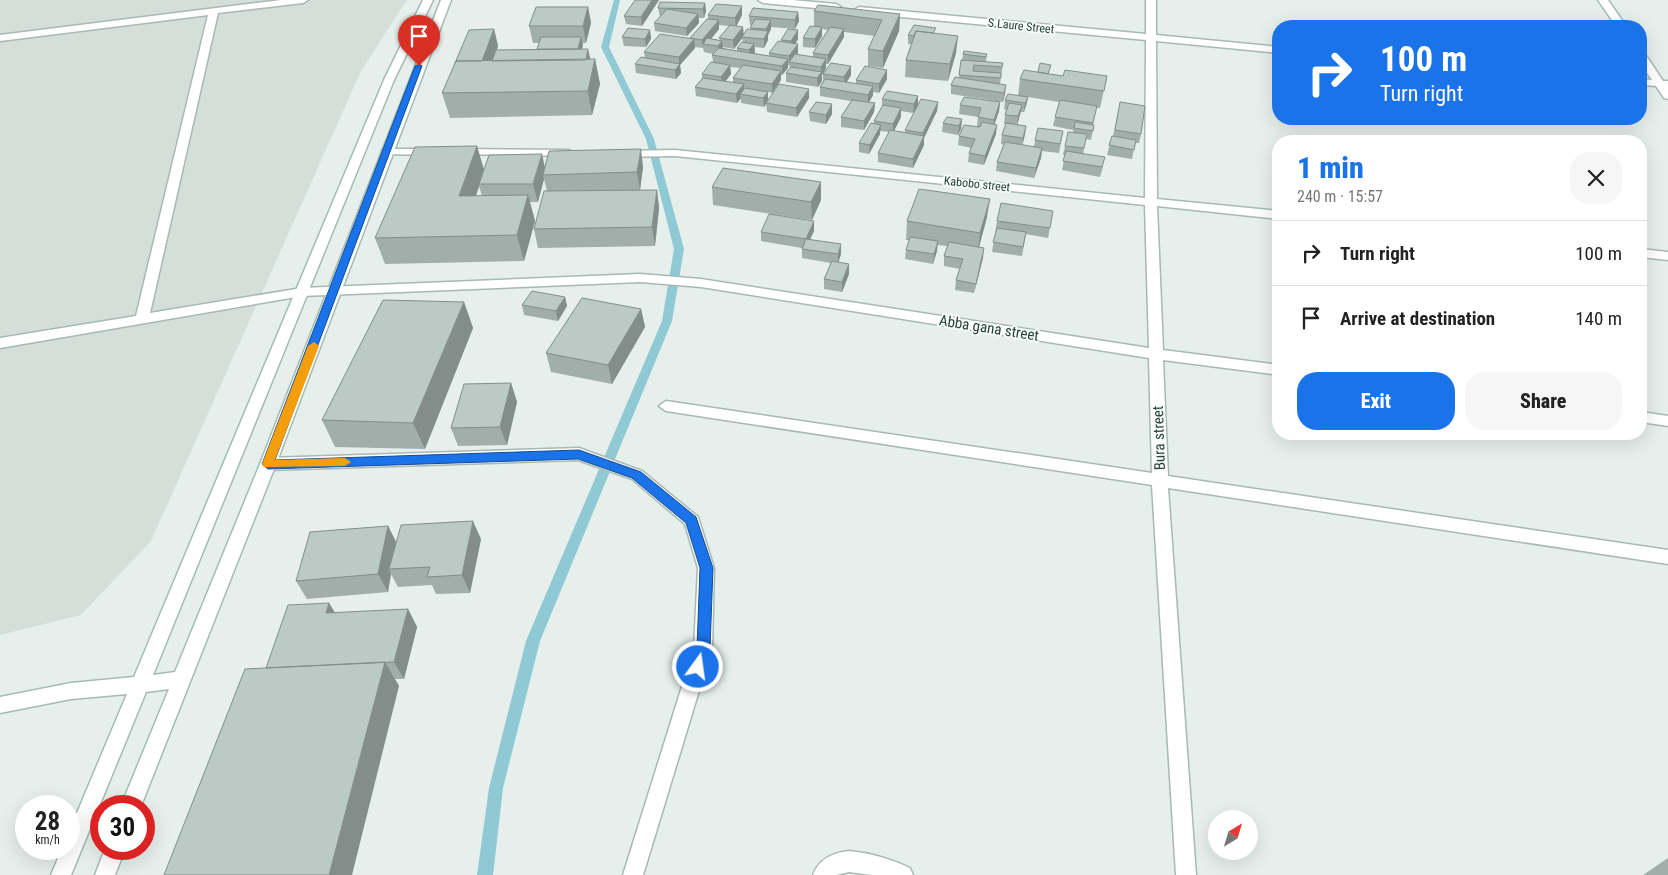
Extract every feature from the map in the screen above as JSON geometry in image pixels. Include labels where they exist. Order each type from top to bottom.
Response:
[{"type":"street","points":[[0,38],[214,11],[242,4],[304,0]]},
{"type":"street","points":[[61,875],[390,80],[428,0]]},
{"type":"street","points":[[135,795],[268,464],[386,152],[446,0]]},
{"type":"street","name":"S.Laure Street","points":[[763,0],[1272,49]]},
{"type":"street","name":"Bura street","points":[[1151,0],[1151,201],[1160,481],[1186,875]]},
{"type":"street","points":[[1603,0],[1617,20]]},
{"type":"street","points":[[142,319],[214,11]]},
{"type":"street","points":[[1647,63],[1664,84],[1668,96]]},
{"type":"street","points":[[1647,83],[1664,84]]},
{"type":"street","points":[[386,152],[585,153]]},
{"type":"street","name":"Kabobo street","points":[[605,154],[675,153],[1272,214]]},
{"type":"street","points":[[1647,254],[1668,256]]},
{"type":"street","name":"Abba gana street","points":[[0,343],[302,292],[640,278],[701,284],[1156,354],[1272,369]]},
{"type":"street","points":[[666,406],[1668,557]]},
{"type":"street","points":[[1647,418],[1668,421]]},
{"type":"street","points":[[268,464],[579,454],[637,475],[692,521],[706,568],[703,648],[634,874]]},
{"type":"street","points":[[0,705],[71,691],[180,680]]},
{"type":"street","points":[[105,875],[111,860]]},
{"type":"street","points":[[823,875],[825,871],[844,861],[865,862],[903,875]]},
{"type":"shaded area","points":[[0,0],[407,0],[361,71],[151,541],[81,615],[0,635]]},
{"type":"building","points":[[635,0],[652,0],[641,17],[624,16]]},
{"type":"building","points":[[660,2],[705,3],[703,9],[658,8]]},
{"type":"building","points":[[716,4],[742,6],[735,18],[708,15]]},
{"type":"building","points":[[818,5],[900,14],[883,51],[868,49],[882,20],[814,11]]},
{"type":"building","points":[[536,7],[588,7],[583,26],[529,26]]},
{"type":"building","points":[[753,8],[798,12],[795,20],[749,16]]},
{"type":"building","points":[[667,9],[698,14],[686,28],[654,23]]},
{"type":"building","points":[[707,19],[719,20],[702,40],[690,38]]},
{"type":"building","points":[[755,19],[771,20],[766,29],[750,28]]},
{"type":"building","points":[[730,25],[743,27],[733,40],[719,38]]},
{"type":"building","points":[[914,25],[936,28],[933,33],[916,31],[914,36],[908,35]]},
{"type":"building","points":[[810,26],[822,27],[815,39],[803,38]]},
{"type":"building","points":[[830,27],[844,29],[828,55],[813,53]]},
{"type":"building","points":[[628,28],[650,30],[645,39],[622,37]]},
{"type":"building","points":[[494,29],[482,61],[456,61],[455,63],[469,30]]},
{"type":"building","points":[[747,29],[768,31],[764,39],[742,37]]},
{"type":"building","points":[[788,29],[798,30],[791,41],[781,40]]},
{"type":"building","points":[[916,31],[958,36],[950,64],[906,60]]},
{"type":"building","points":[[660,34],[694,39],[679,57],[644,52]]},
{"type":"building","points":[[541,37],[581,37],[578,49],[537,49]]},
{"type":"building","points":[[707,38],[722,41],[718,46],[703,44]]},
{"type":"building","points":[[778,41],[798,44],[789,56],[769,53]]},
{"type":"building","points":[[742,42],[754,44],[749,50],[737,48]]},
{"type":"building","points":[[719,48],[788,59],[782,66],[712,55]]},
{"type":"building","points":[[588,49],[586,60],[492,61],[496,50]]},
{"type":"building","points":[[964,51],[987,54],[986,57],[963,54]]},
{"type":"building","points":[[795,54],[826,59],[821,67],[789,62]]},
{"type":"building","points":[[641,57],[680,64],[675,70],[635,64]]},
{"type":"building","points":[[595,59],[588,91],[442,93],[456,61]]},
{"type":"building","points":[[961,60],[1003,63],[1002,67],[974,65],[973,71],[1001,73],[1001,78],[959,75]]},
{"type":"building","points":[[711,62],[730,65],[721,77],[702,74]]},
{"type":"building","points":[[831,63],[851,66],[844,77],[823,74]]},
{"type":"building","points":[[1040,63],[1051,65],[1048,74],[1038,72]]},
{"type":"building","points":[[743,65],[781,71],[772,84],[733,78]]},
{"type":"building","points":[[865,66],[887,70],[879,84],[856,80]]},
{"type":"building","points":[[791,67],[822,72],[817,78],[786,73]]},
{"type":"building","points":[[1024,70],[1063,76],[1065,70],[1107,76],[1104,91],[1020,79]]},
{"type":"building","points":[[955,77],[1006,85],[1004,93],[951,85]]},
{"type":"building","points":[[703,78],[744,84],[736,94],[695,87]]},
{"type":"building","points":[[825,79],[873,86],[868,95],[820,87]]},
{"type":"building","points":[[779,84],[809,89],[796,108],[766,103]]},
{"type":"building","points":[[745,88],[768,92],[763,98],[740,94]]},
{"type":"building","points":[[887,91],[918,96],[914,104],[882,99]]},
{"type":"building","points":[[1008,94],[1028,97],[1025,103],[1005,100]]},
{"type":"building","points":[[964,97],[1000,102],[994,120],[978,117],[981,108],[960,105]]},
{"type":"building","points":[[921,99],[938,102],[923,133],[905,130]]},
{"type":"building","points":[[852,100],[875,103],[864,121],[841,117]]},
{"type":"building","points":[[1060,100],[1097,106],[1093,123],[1055,117]]},
{"type":"building","points":[[816,102],[832,104],[826,115],[809,112]]},
{"type":"building","points":[[1120,102],[1145,106],[1141,134],[1115,130]]},
{"type":"building","points":[[1009,103],[1022,105],[1018,116],[1005,115]]},
{"type":"building","points":[[883,105],[901,108],[893,124],[874,121]]},
{"type":"building","points":[[947,117],[962,119],[959,126],[943,123]]},
{"type":"building","points":[[982,122],[997,125],[985,156],[969,153],[975,139],[959,136],[964,125],[980,127]]},
{"type":"building","points":[[1075,122],[1094,125],[1093,131],[1074,128]]},
{"type":"building","points":[[871,123],[881,125],[870,145],[859,143]]},
{"type":"building","points":[[1006,123],[1026,126],[1023,138],[1002,135]]},
{"type":"building","points":[[1038,128],[1063,131],[1060,144],[1035,140]]},
{"type":"building","points":[[890,130],[924,136],[913,159],[878,153]]},
{"type":"building","points":[[1068,132],[1087,134],[1084,148],[1065,146]]},
{"type":"building","points":[[1112,136],[1136,140],[1134,150],[1109,145]]},
{"type":"building","points":[[1005,142],[1042,148],[1036,168],[997,162]]},
{"type":"building","points":[[477,146],[459,196],[528,195],[517,235],[375,238],[415,147]]},
{"type":"building","points":[[641,149],[637,172],[543,175],[549,151]]},
{"type":"building","points":[[1066,151],[1105,157],[1102,167],[1063,161]]},
{"type":"building","points":[[542,154],[533,184],[479,184],[489,155]]},
{"type":"building","points":[[723,168],[821,182],[811,202],[712,187]]},
{"type":"building","points":[[919,189],[990,199],[980,233],[907,221]]},
{"type":"building","points":[[657,190],[652,227],[534,229],[544,191]]},
{"type":"building","points":[[1001,203],[1053,211],[1050,228],[997,221]]},
{"type":"building","points":[[769,214],[814,221],[806,239],[761,232]]},
{"type":"building","points":[[997,228],[1026,232],[1023,247],[993,242]]},
{"type":"building","points":[[910,237],[938,241],[934,254],[906,250]]},
{"type":"building","points":[[806,239],[841,244],[838,254],[802,249]]},
{"type":"building","points":[[949,242],[984,248],[976,284],[956,280],[963,259],[944,256]]},
{"type":"building","points":[[832,261],[849,264],[842,282],[824,279]]},
{"type":"building","points":[[532,291],[565,297],[556,311],[522,305]]},
{"type":"building","points":[[582,298],[641,309],[608,365],[546,353]]},
{"type":"building","points":[[383,300],[464,302],[413,423],[322,420]]},
{"type":"building","points":[[511,383],[500,427],[451,428],[464,384]]},
{"type":"building","points":[[473,521],[462,575],[427,577],[430,567],[389,569],[401,525]]},
{"type":"building","points":[[388,526],[378,574],[296,581],[310,532]]},
{"type":"building","points":[[329,603],[326,613],[408,609],[394,662],[266,668],[288,605]]},
{"type":"building","points":[[385,662],[329,875],[164,875],[245,669]]},
{"type":"waterway","points":[[485,875],[496,788],[533,641],[667,321],[679,249],[650,139],[605,47],[617,0]]},
{"type":"slow traffic","points":[[314,346],[268,464],[345,462]]},
{"type":"route","points":[[419,66],[268,464],[579,454],[637,475],[692,521],[706,568],[703,648],[698,667]]}]
